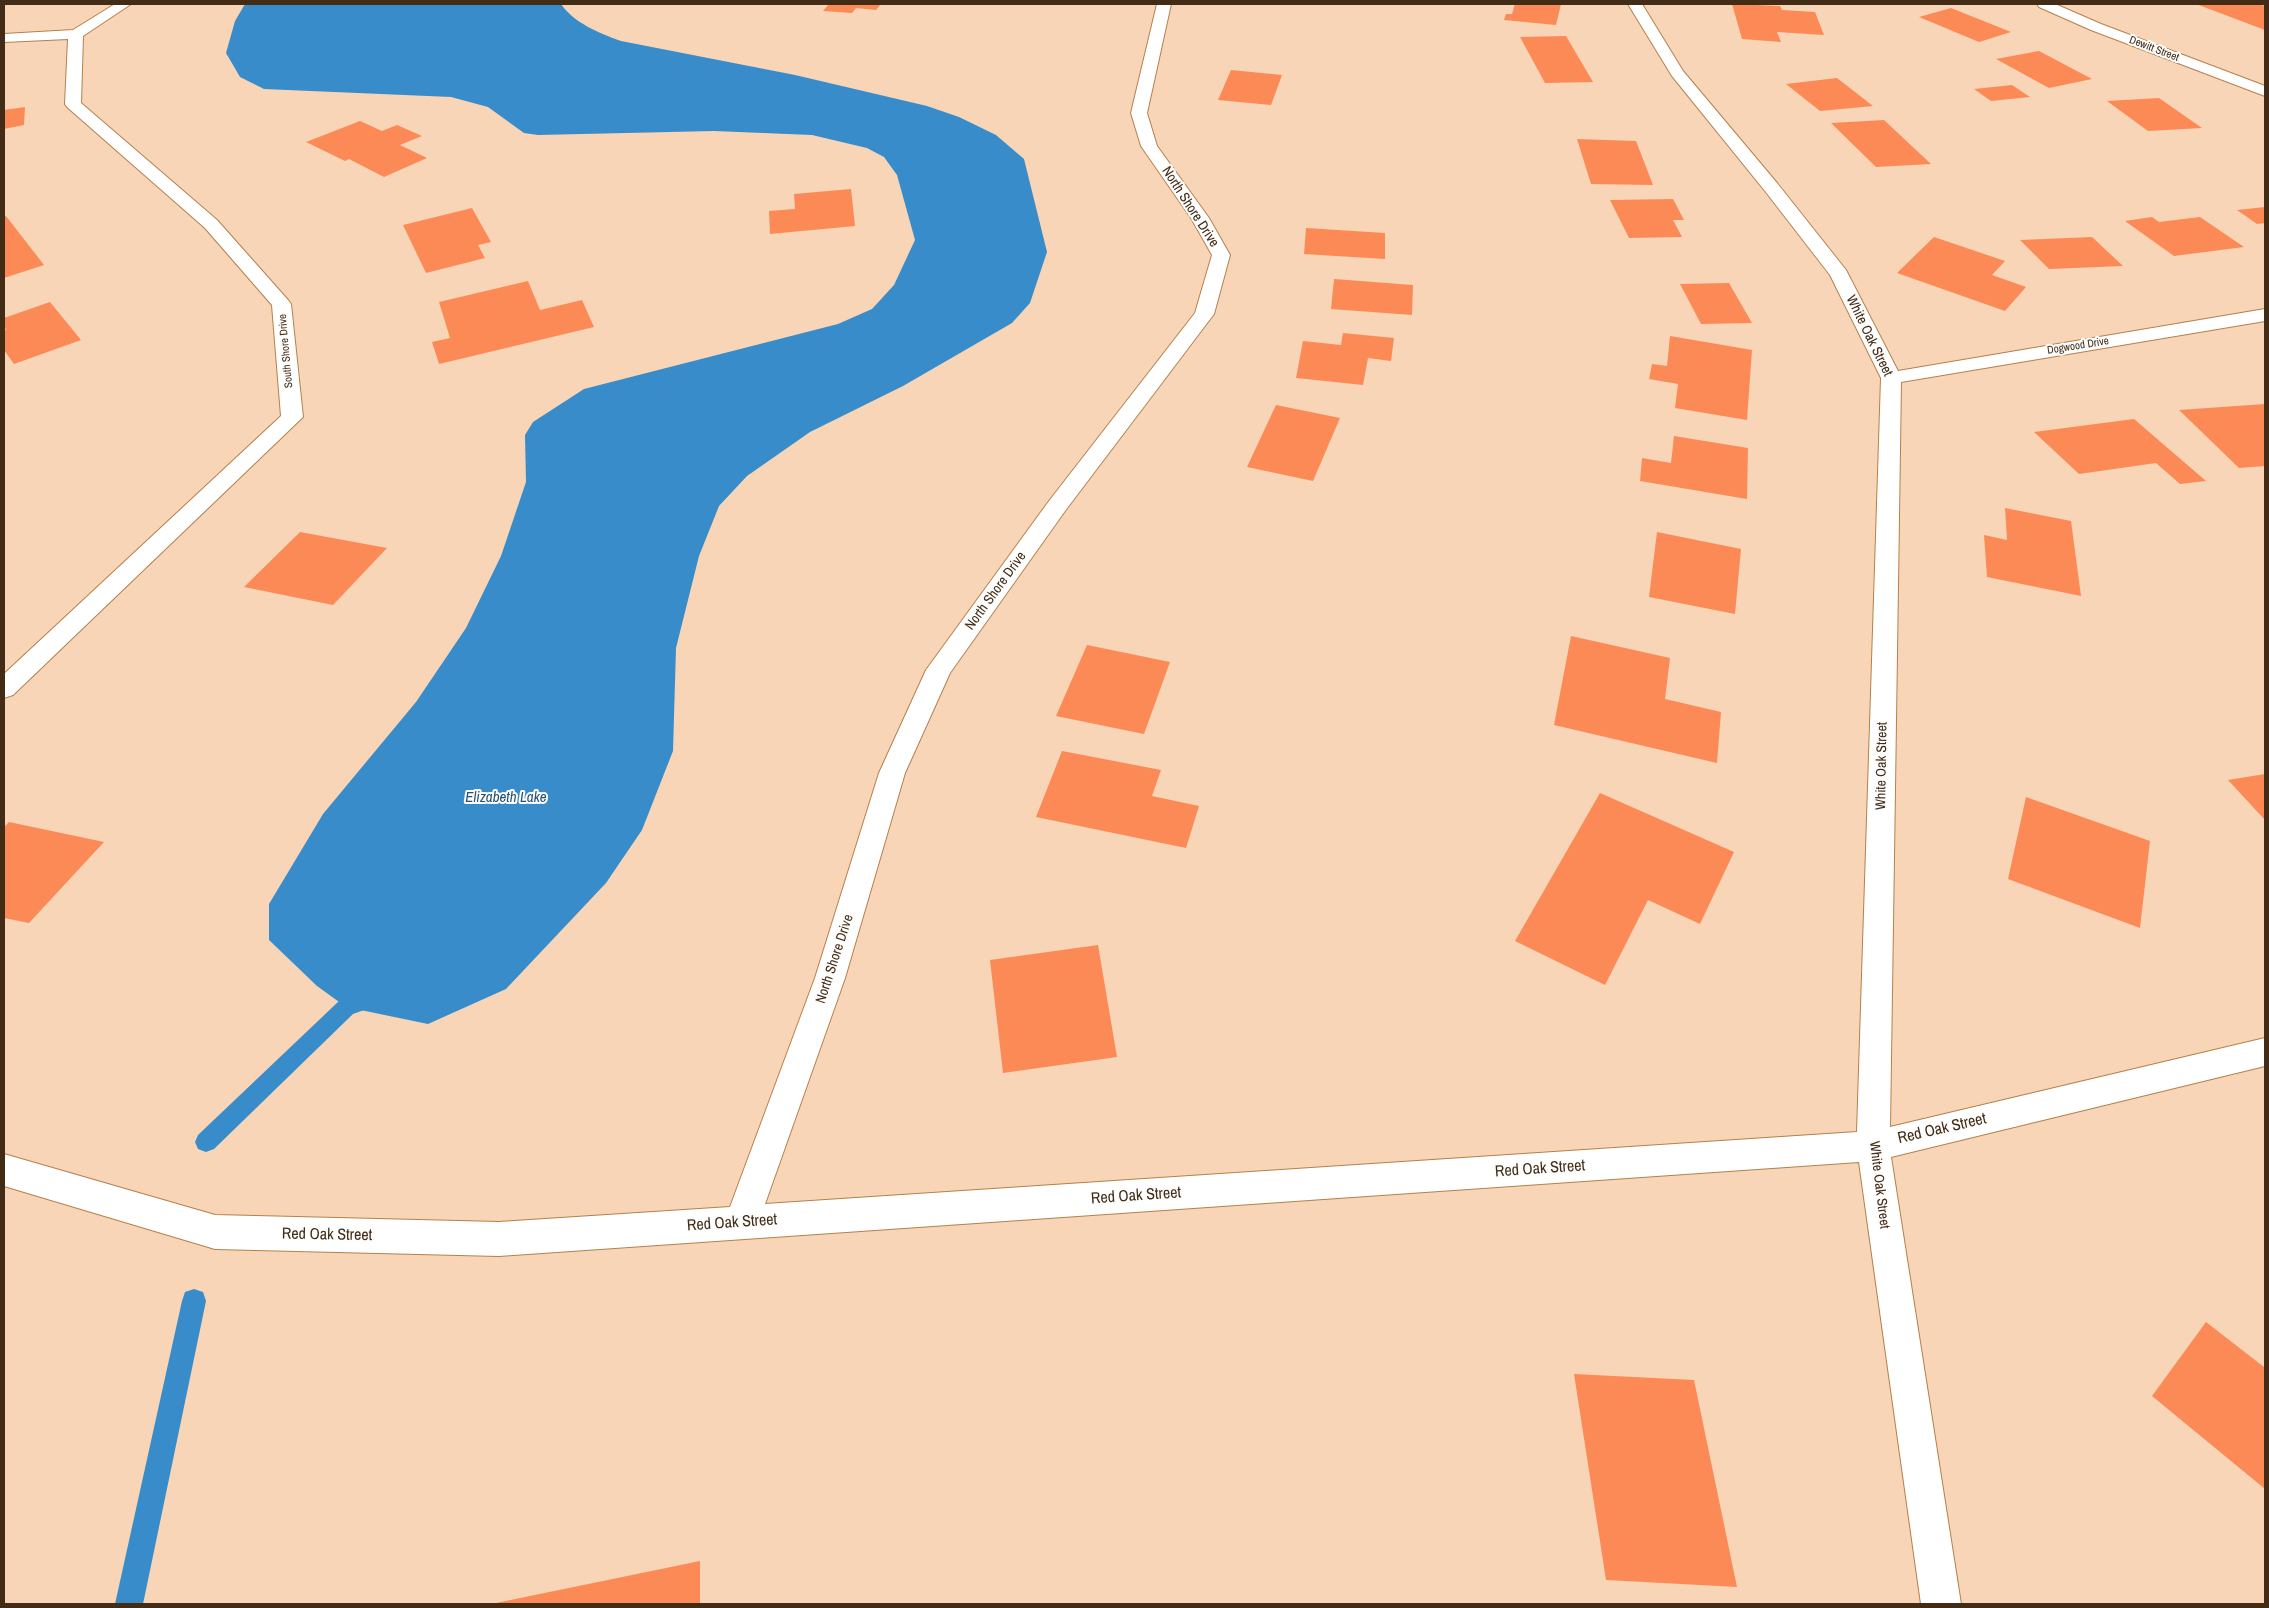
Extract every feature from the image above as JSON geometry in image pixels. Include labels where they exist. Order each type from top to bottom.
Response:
[{"type":"street","points":[[4,38],[76,34],[124,4]]},
{"type":"street","name":"North Shore Drive","points":[[742,1222],[830,978],[892,773],[939,670],[1057,506],[1204,314],[1221,255],[1200,218],[1149,146],[1139,113],[1164,4]]},
{"type":"street","name":"White Oak Street","points":[[1635,4],[1677,73],[1771,187],[1839,274],[1891,378],[1873,1146],[1941,1604]]},
{"type":"street","name":"Dewitt Street","points":[[2044,4],[2096,27],[2265,91]]},
{"type":"street","name":"South Shore Drive","points":[[4,689],[292,417],[281,304],[211,224],[73,104],[76,34]]},
{"type":"street","name":"Dogwood Drive","points":[[1891,378],[2265,315]]},
{"type":"street","name":"Red Oak Street","points":[[4,1170],[215,1232],[499,1239],[1873,1146],[2265,1052]]},
{"type":"water","name":"Elizabeth Lake","points":[[245,4],[561,4],[566,11],[580,22],[621,41],[795,75],[927,106],[959,117],[996,135],[1024,159],[1047,252],[1030,303],[1012,323],[903,386],[810,432],[747,476],[719,506],[699,556],[676,648],[673,751],[642,830],[606,883],[506,989],[428,1024],[346,1007],[317,986],[269,940],[269,904],[323,814],[416,702],[466,628],[501,556],[526,482],[525,435],[533,422],[584,389],[838,324],[872,309],[894,285],[915,240],[897,175],[884,157],[867,148],[812,135],[714,131],[538,135],[524,133],[488,107],[451,97],[264,89],[240,77],[226,53],[235,21]]},
{"type":"building","points":[[829,4],[881,4],[876,10],[856,8],[852,13],[823,11]]},
{"type":"building","points":[[1515,4],[1561,4],[1556,25],[1504,20],[1506,14],[1512,14]]},
{"type":"building","points":[[1732,4],[1780,6],[1782,10],[1815,12],[1824,35],[1777,32],[1781,42],[1742,39]]},
{"type":"building","points":[[2196,4],[2258,4],[2265,6],[2265,30]]},
{"type":"building","points":[[1951,8],[2011,32],[1979,42],[1919,17]]},
{"type":"building","points":[[1566,36],[1593,82],[1545,83],[1520,37]]},
{"type":"building","points":[[2039,51],[2092,79],[2049,88],[1996,59]]},
{"type":"building","points":[[1231,70],[1282,75],[1271,105],[1218,100]]},
{"type":"building","points":[[1837,78],[1873,106],[1820,111],[1786,84]]},
{"type":"building","points":[[2012,85],[2030,97],[1991,101],[1974,89]]},
{"type":"building","points":[[2159,98],[2202,128],[2148,131],[2107,101]]},
{"type":"building","points":[[25,107],[24,125],[4,129],[4,110]]},
{"type":"building","points":[[1884,120],[1931,164],[1876,167],[1831,123]]},
{"type":"building","points":[[360,121],[382,131],[397,125],[422,136],[400,145],[427,158],[384,177],[349,159],[345,161],[306,142]]},
{"type":"building","points":[[1577,139],[1636,141],[1653,185],[1591,184]]},
{"type":"building","points":[[851,189],[855,226],[770,234],[769,211],[795,209],[794,194]]},
{"type":"building","points":[[1673,199],[1684,220],[1673,220],[1682,237],[1629,238],[1610,200]]},
{"type":"building","points":[[2265,207],[2265,223],[2257,224],[2237,210]]},
{"type":"building","points":[[472,208],[491,242],[478,245],[485,258],[426,273],[403,225]]},
{"type":"building","points":[[4,216],[6,216],[44,265],[4,278]]},
{"type":"building","points":[[2152,217],[2159,222],[2200,217],[2244,247],[2174,256],[2125,221]]},
{"type":"building","points":[[1306,228],[1385,233],[1385,259],[1304,254]]},
{"type":"building","points":[[1934,237],[2005,261],[1992,275],[2026,287],[2005,311],[1897,273]]},
{"type":"building","points":[[2092,237],[2123,266],[2049,269],[2020,240]]},
{"type":"building","points":[[1334,279],[1413,285],[1412,315],[1331,309]]},
{"type":"building","points":[[528,281],[540,310],[582,300],[594,327],[439,364],[432,342],[450,338],[439,302]]},
{"type":"building","points":[[1729,283],[1752,323],[1701,324],[1680,284]]},
{"type":"building","points":[[50,302],[81,340],[14,364],[4,350],[4,331],[6,330],[4,318]]},
{"type":"building","points":[[1343,333],[1394,338],[1391,361],[1368,358],[1363,385],[1296,378],[1303,341],[1341,345]]},
{"type":"building","points":[[1670,336],[1752,350],[1747,420],[1675,408],[1678,384],[1649,379],[1652,364],[1667,366]]},
{"type":"building","points":[[2265,404],[2265,466],[2239,468],[2179,410]]},
{"type":"building","points":[[1276,405],[1340,418],[1313,481],[1247,467]]},
{"type":"building","points":[[2134,419],[2206,481],[2180,484],[2156,463],[2079,474],[2034,432]]},
{"type":"building","points":[[1674,436],[1748,448],[1747,499],[1640,481],[1642,458],[1671,463]]},
{"type":"building","points":[[2005,508],[2071,521],[2081,596],[1987,577],[1984,535],[2007,540]]},
{"type":"building","points":[[300,532],[387,548],[333,605],[244,587]]},
{"type":"building","points":[[1657,532],[1741,549],[1735,614],[1649,597]]},
{"type":"building","points":[[1571,636],[1670,658],[1665,699],[1721,712],[1717,763],[1554,725]]},
{"type":"building","points":[[1087,645],[1170,662],[1144,734],[1056,716]]},
{"type":"building","points":[[1062,751],[1161,770],[1152,796],[1199,806],[1186,848],[1036,817]]},
{"type":"building","points":[[2265,774],[2265,820],[2228,780]]},
{"type":"building","points":[[1600,793],[1734,852],[1700,924],[1648,900],[1605,985],[1515,941]]},
{"type":"building","points":[[2026,797],[2150,841],[2140,928],[2008,879]]},
{"type":"building","points":[[9,822],[104,842],[29,923],[4,918],[4,827]]},
{"type":"building","points":[[1098,945],[1117,1057],[1003,1073],[990,960]]},
{"type":"building","points":[[2206,1322],[2265,1366],[2265,1489],[2152,1396]]},
{"type":"building","points":[[1574,1374],[1694,1380],[1737,1587],[1606,1580]]},
{"type":"building","points":[[700,1561],[700,1604],[496,1604],[496,1603]]},
{"type":"waterway","points":[[206,1142],[346,1007],[371,999]]},
{"type":"waterway","points":[[129,1604],[194,1301]]}]
